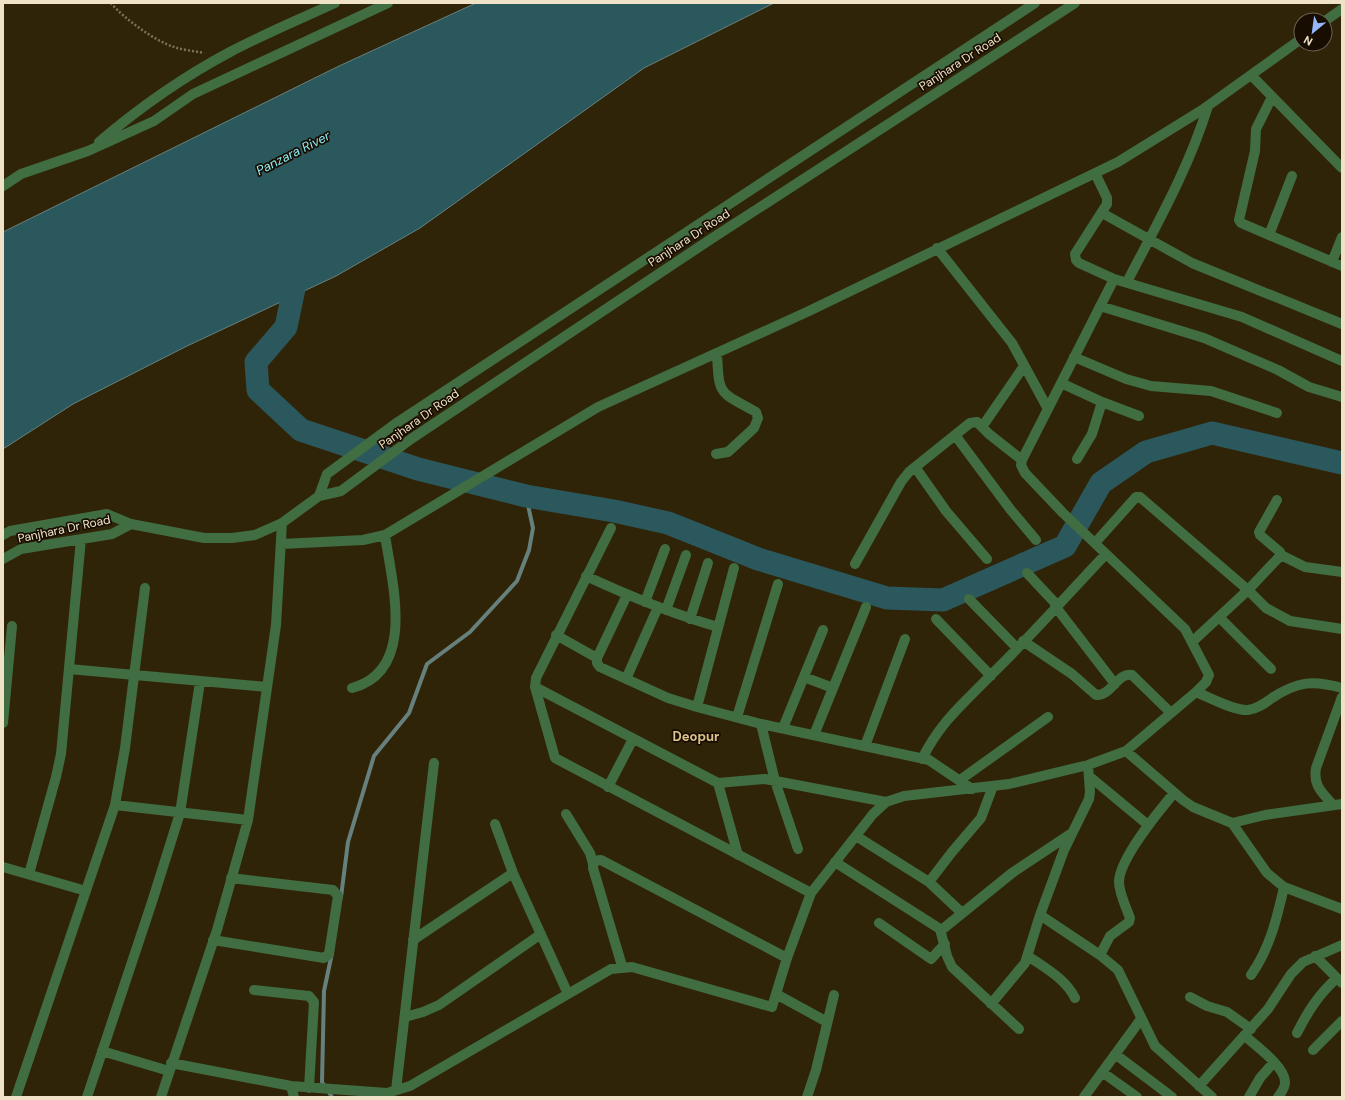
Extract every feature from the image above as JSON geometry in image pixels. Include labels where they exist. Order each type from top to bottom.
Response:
[{"type":"street","points":[[88,151],[124,121],[192,74],[222,57],[335,3]]},
{"type":"street","points":[[3,186],[21,174],[88,151],[154,120],[193,94],[388,3]]},
{"type":"street","name":"Panjhara Dr Road","points":[[319,496],[327,474],[395,424],[1035,3]]},
{"type":"street","name":"Panjhara Dr Road","points":[[3,535],[10,531],[107,514],[131,524],[204,538],[232,538],[255,535],[282,523],[319,496],[341,491],[411,439],[711,239],[1075,3]]},
{"type":"street","points":[[1333,15],[1342,9]]},
{"type":"street","points":[[281,544],[363,540],[385,535],[598,407],[809,311],[1118,162],[1208,106],[1293,45]]},
{"type":"street","points":[[1251,75],[1341,166]]},
{"type":"street","points":[[1272,97],[1256,129],[1256,151],[1238,216],[1241,223],[1342,266]]},
{"type":"street","points":[[1127,282],[1182,177],[1197,143],[1208,106]]},
{"type":"street","points":[[1095,173],[1107,198],[1107,204],[1075,254],[1076,260],[1079,263],[1114,278],[1242,317],[1342,361]]},
{"type":"street","points":[[1269,235],[1292,176]]},
{"type":"street","points":[[1102,213],[1192,263],[1342,324]]},
{"type":"street","points":[[1332,262],[1342,237]]},
{"type":"street","points":[[937,248],[1012,343],[1048,409]]},
{"type":"street","points":[[102,1051],[170,1067],[291,1086],[387,1093],[410,1086],[611,969],[622,966],[632,967],[772,1008],[787,958],[811,893],[873,814],[886,802],[904,796],[993,786],[1088,765],[1126,751],[1196,692],[1206,682],[1209,675],[1185,629],[1063,512],[1025,473],[1021,465],[1022,460],[1114,278]]},
{"type":"street","points":[[1100,306],[1204,338],[1278,370],[1309,387],[1342,397]]},
{"type":"street","points":[[716,454],[728,452],[754,428],[758,418],[756,412],[725,394],[720,389],[718,381],[717,353]]},
{"type":"street","points":[[1074,357],[1126,379],[1151,386],[1211,391],[1277,413]]},
{"type":"street","points":[[982,427],[1024,366]]},
{"type":"street","points":[[1061,383],[1102,402],[1139,416]]},
{"type":"street","points":[[1077,459],[1092,434],[1102,402]]},
{"type":"street","points":[[855,564],[901,482],[915,467],[974,422],[1022,460]]},
{"type":"street","points":[[955,435],[1010,509],[1036,540]]},
{"type":"street","points":[[915,467],[946,511],[987,559]]},
{"type":"street","points":[[1095,543],[1136,497],[1140,496],[1248,590],[1266,608],[1290,621],[1342,630]]},
{"type":"street","points":[[1277,500],[1259,532],[1260,535],[1280,552],[1281,555],[1305,567],[1342,572]]},
{"type":"street","points":[[160,1097],[213,940],[248,820],[276,625],[282,523]]},
{"type":"street","name":"Panjhara Dr Road","points":[[3,559],[21,549],[30,546],[112,534],[131,524]]},
{"type":"street","points":[[611,528],[537,672],[535,687],[555,758],[811,893]]},
{"type":"street","points":[[352,688],[363,685],[375,677],[385,666],[391,654],[395,636],[396,614],[385,535]]},
{"type":"street","points":[[29,874],[56,777],[63,734],[81,539]]},
{"type":"street","points":[[645,602],[665,548]]},
{"type":"street","points":[[922,758],[932,738],[960,704],[991,676],[1106,554]]},
{"type":"street","points":[[626,679],[662,608],[686,555]]},
{"type":"street","points":[[1192,642],[1248,590],[1281,555]]},
{"type":"street","points":[[690,619],[708,563]]},
{"type":"street","points":[[697,707],[734,568]]},
{"type":"street","points":[[1027,573],[1056,606],[1115,684]]},
{"type":"street","points":[[586,576],[645,602],[690,619],[718,627]]},
{"type":"street","points":[[737,717],[778,584]]},
{"type":"street","points":[[16,1097],[115,805],[145,588]]},
{"type":"street","points":[[627,595],[597,658],[597,663],[600,667],[668,698],[697,707],[761,724],[922,758],[938,765],[972,789]]},
{"type":"street","points":[[969,599],[1020,645],[1072,674],[1096,695],[1106,693],[1124,676],[1132,675],[1171,713]]},
{"type":"street","points":[[814,735],[866,607]]},
{"type":"street","points":[[1219,617],[1271,669]]},
{"type":"street","points":[[936,619],[991,676]]},
{"type":"street","points":[[3,723],[12,626]]},
{"type":"street","points":[[783,728],[823,630]]},
{"type":"street","points":[[556,635],[597,658]]},
{"type":"street","points":[[865,746],[905,638]]},
{"type":"street","points":[[69,668],[134,676],[267,688]]},
{"type":"street","points":[[804,677],[833,688]]},
{"type":"street","points":[[87,1097],[180,813],[200,682]]},
{"type":"street","points":[[1196,692],[1247,710],[1256,708],[1278,695],[1310,682],[1320,682],[1342,688]]},
{"type":"street","points":[[535,687],[718,783],[765,779],[775,780],[886,802]]},
{"type":"street","points":[[1337,804],[1318,788],[1314,778],[1316,768],[1342,698]]},
{"type":"street","points":[[960,780],[1048,717]]},
{"type":"street","points":[[761,724],[775,780],[798,850]]},
{"type":"street","points":[[608,787],[633,739]]},
{"type":"street","points":[[1126,751],[1174,793],[1193,807],[1232,823],[1267,873],[1284,887],[1342,909]]},
{"type":"street","points":[[396,1090],[434,763]]},
{"type":"street","points":[[991,1004],[1018,972],[1028,956],[1040,915],[1072,832],[1089,799],[1088,765]]},
{"type":"street","points":[[1089,776],[1148,825]]},
{"type":"street","points":[[718,783],[738,855]]},
{"type":"street","points":[[929,882],[981,818],[993,786]]},
{"type":"street","points":[[1100,955],[1110,936],[1129,922],[1130,918],[1119,880],[1135,844],[1148,825],[1174,793]]},
{"type":"street","points":[[1232,823],[1265,815],[1337,804]]},
{"type":"street","points":[[115,805],[248,820]]},
{"type":"street","points":[[566,814],[590,853],[593,868],[622,966]]},
{"type":"street","points":[[495,824],[513,873],[568,994]]},
{"type":"street","points":[[940,929],[944,928],[1012,873],[1072,832]]},
{"type":"street","points":[[856,836],[929,882],[962,913]]},
{"type":"street","points":[[593,864],[596,860],[601,860],[787,958]]},
{"type":"street","points":[[835,862],[940,929],[952,967],[1019,1029]]},
{"type":"street","points":[[3,866],[86,891]]},
{"type":"street","points":[[413,940],[513,873]]},
{"type":"street","points":[[213,940],[324,958],[329,954],[338,896],[333,890],[231,878]]},
{"type":"street","points":[[1251,975],[1260,962],[1271,938],[1284,887]]},
{"type":"street","points":[[1040,915],[1100,955],[1118,970],[1141,1020],[1155,1046],[1212,1097]]},
{"type":"street","points":[[879,923],[931,959],[944,944]]},
{"type":"street","points":[[405,1016],[423,1012],[439,1005],[541,934]]},
{"type":"street","points":[[1200,1086],[1268,1009],[1291,974],[1303,962],[1342,945]]},
{"type":"street","points":[[1028,956],[1065,983],[1075,998]]},
{"type":"street","points":[[1297,1033],[1314,1002],[1324,989],[1339,980],[1315,956]]},
{"type":"street","points":[[254,990],[309,996],[313,998],[309,1088]]},
{"type":"street","points":[[776,994],[827,1022]]},
{"type":"street","points":[[807,1097],[816,1070],[834,995]]},
{"type":"street","points":[[1190,996],[1207,1006],[1227,1012],[1248,1032],[1283,1074],[1286,1082],[1284,1089],[1278,1097]]},
{"type":"street","points":[[1084,1097],[1141,1020]]},
{"type":"street","points":[[1313,1050],[1342,1021]]},
{"type":"street","points":[[1115,1054],[1172,1097]]},
{"type":"street","points":[[1249,1097],[1260,1078],[1274,1062]]},
{"type":"street","points":[[1102,1072],[1137,1097]]},
{"type":"street","points":[[291,1086],[294,1097]]},
{"type":"path","points":[[111,3],[116,9],[156,38],[173,47],[222,57]]},
{"type":"water","name":"Panzara River","points":[[476,3],[774,3],[644,68],[420,228],[336,276],[185,347],[73,404],[3,449],[3,232],[339,66]]},
{"type":"waterway","points":[[299,265],[286,327],[256,362],[258,390],[301,430],[418,469],[526,496],[614,511],[668,523],[758,559],[887,598],[943,600],[1065,546],[1101,483],[1146,452],[1212,433],[1342,463]]},
{"type":"waterway","points":[[341,897],[348,842],[374,756],[409,713],[427,664],[470,632],[517,581],[529,550],[533,528],[526,496]]},
{"type":"waterway","points":[[332,953],[324,991],[322,1082],[332,1097]]},
{"type":"district","name":"Deopur","points":[[696,736]]}]
